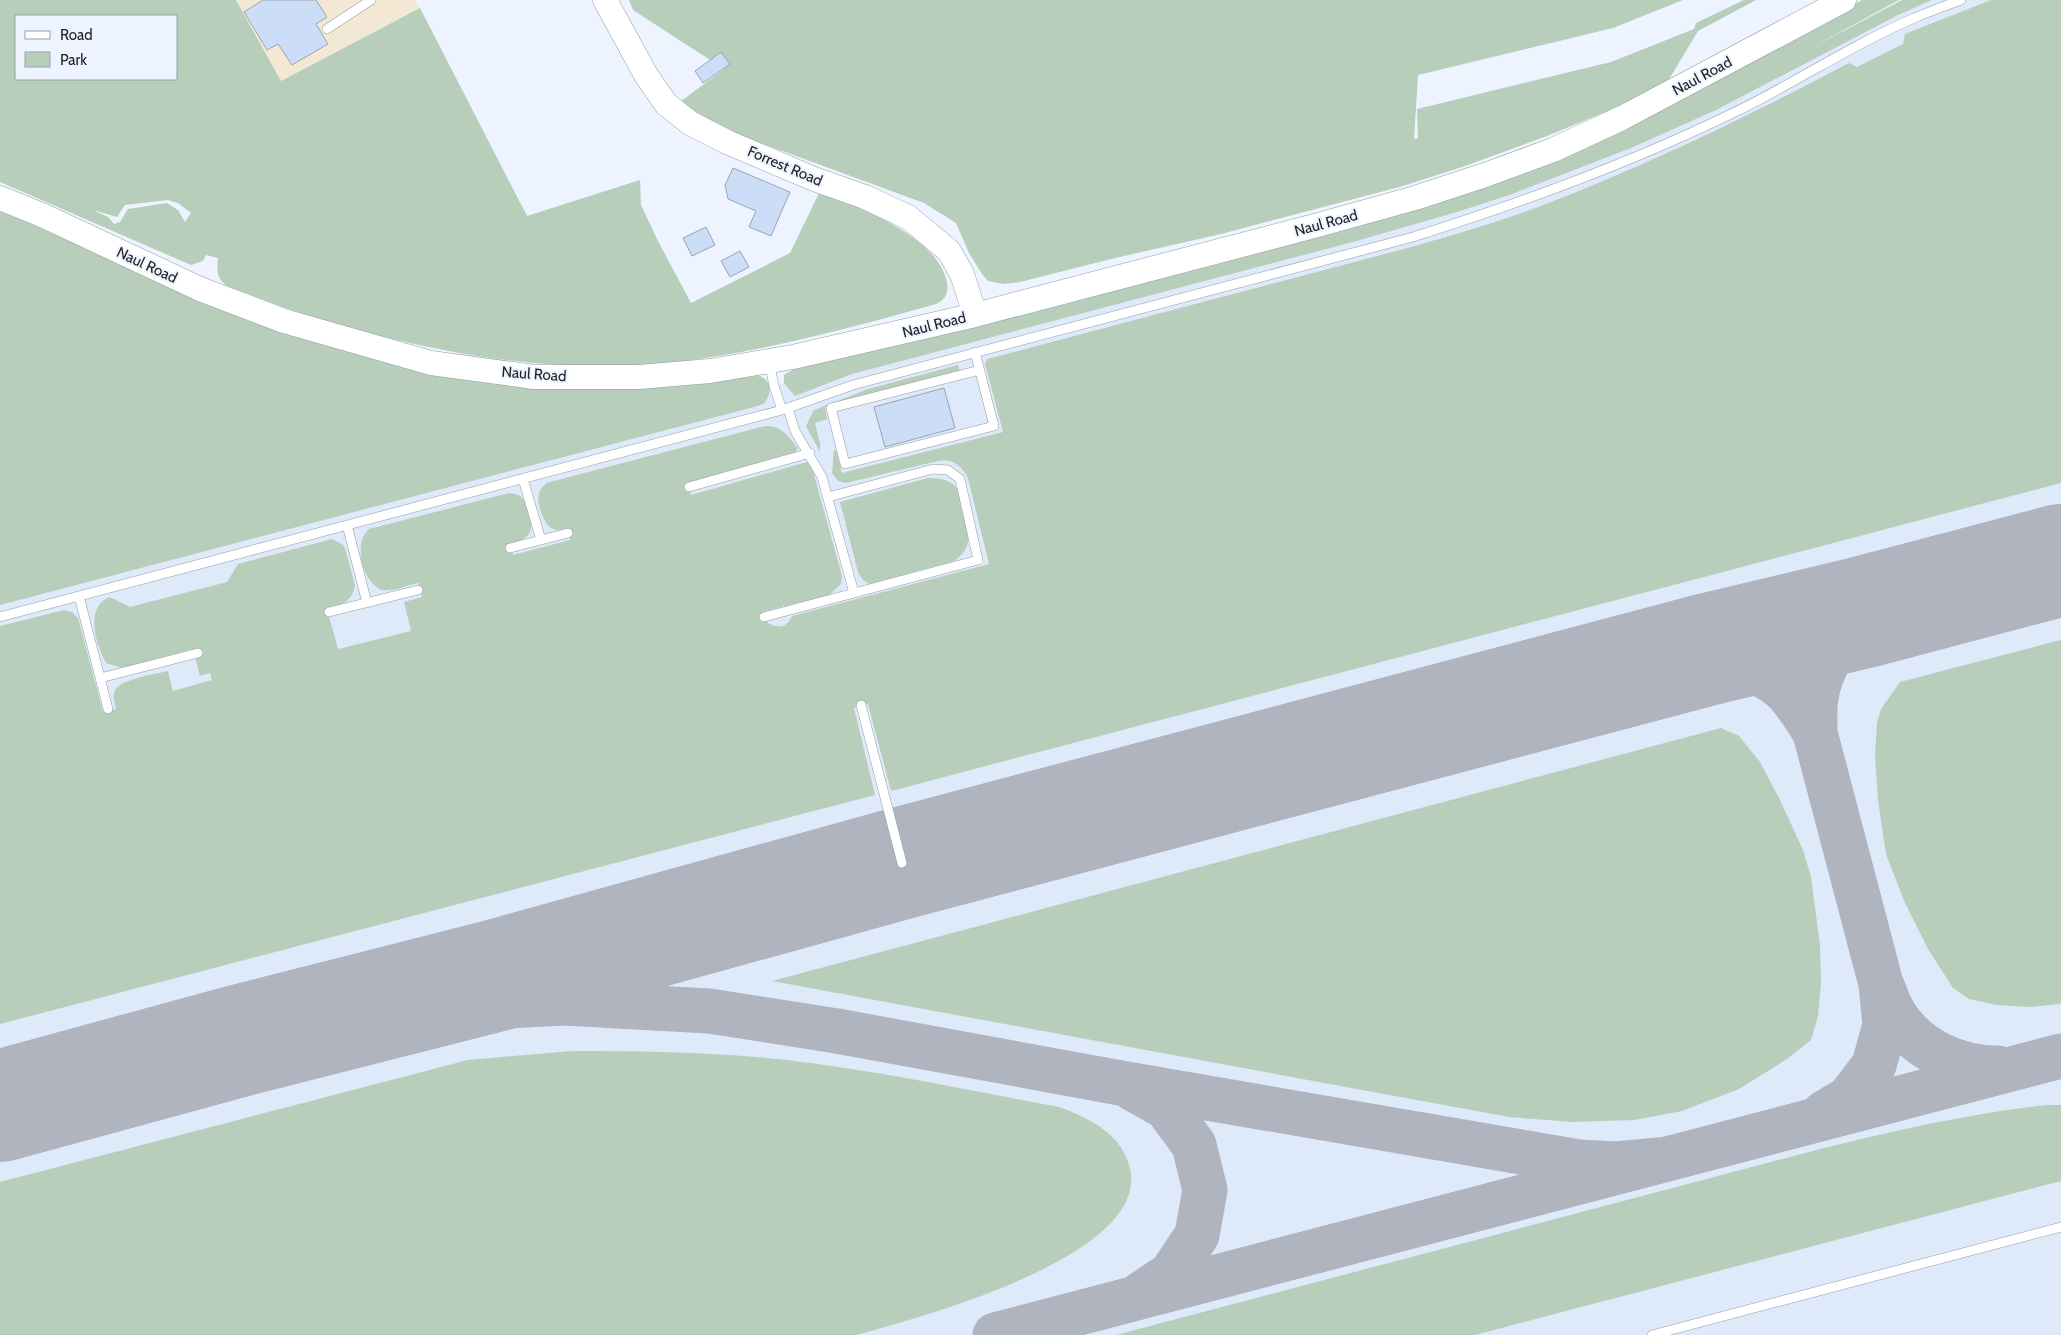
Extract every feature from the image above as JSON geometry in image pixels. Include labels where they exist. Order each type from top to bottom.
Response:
[{"type":"street","name":"Forrest Road","points":[[605,0],[646,75],[666,104],[690,123],[728,142],[814,178],[866,197],[908,217],[949,251],[962,274],[975,315]]},
{"type":"street","name":"Naul Road","points":[[0,198],[42,215],[200,289],[284,321],[430,363],[534,376],[639,376],[710,371],[872,340],[975,315],[1406,201],[1519,164],[1622,118],[1844,0]]},
{"type":"lane","points":[[327,30],[371,0]]},
{"type":"lane","points":[[0,617],[785,409],[853,385],[1413,237],[1485,214],[1650,152],[1778,90],[1904,23],[1961,0]]},
{"type":"lane","points":[[975,352],[980,370],[994,426],[845,464],[831,408],[980,370]]},
{"type":"lane","points":[[769,361],[774,386],[795,431],[810,453],[822,476],[854,593]]},
{"type":"lane","points":[[690,487],[810,453]]},
{"type":"lane","points":[[764,617],[978,560],[960,480],[948,470],[933,469],[828,497]]},
{"type":"lane","points":[[523,479],[540,540]]},
{"type":"lane","points":[[347,526],[367,603]]},
{"type":"lane","points":[[510,548],[568,533]]},
{"type":"lane","points":[[329,612],[418,590]]},
{"type":"lane","points":[[79,596],[108,709]]},
{"type":"lane","points":[[100,678],[198,653]]},
{"type":"lane","points":[[861,705],[902,863]]},
{"type":"lane","points":[[1652,1335],[2061,1227]]},
{"type":"shaded area","points":[[236,0],[415,0],[420,8],[281,81]]},
{"type":"shaded area","points":[[1902,0],[2061,0],[2061,1335],[0,1335],[0,587],[669,411],[853,367],[1700,107]]},
{"type":"green space","points":[[0,0],[236,0],[281,81],[420,8],[527,216],[640,180],[641,205],[691,303],[790,253],[821,189],[875,215],[914,238],[941,267],[947,283],[947,293],[936,304],[840,330],[743,352],[678,362],[642,365],[569,365],[532,363],[460,353],[334,325],[227,286],[218,274],[218,258],[206,255],[203,261],[191,265],[0,182]],"holes":[[[168,200],[178,203],[191,213],[185,222],[178,210],[167,203],[128,209],[120,222],[114,224],[108,217],[93,210],[117,217],[125,205]]]},
{"type":"green space","points":[[629,0],[1683,0],[1613,28],[1418,75],[1414,139],[1418,138],[1417,109],[1611,62],[1694,29],[1696,23],[1744,0],[1756,0],[1698,31],[1668,81],[1608,111],[1547,136],[1403,186],[1221,234],[1020,282],[1003,284],[988,281],[982,274],[969,253],[956,223],[924,203],[739,135],[696,116],[680,102],[724,69],[633,10]]},
{"type":"green space","points":[[1862,0],[1899,0],[1798,55],[1902,0],[1932,0],[1898,15],[1716,110],[1631,148],[1512,194],[1353,242],[852,374],[795,396],[784,383],[784,375],[802,364],[1414,204],[1769,51]]},
{"type":"green space","points":[[1991,0],[2061,0],[2061,483],[891,791],[868,704],[854,708],[875,795],[0,1024],[0,626],[64,610],[72,612],[78,618],[103,712],[116,709],[115,690],[124,683],[139,678],[168,671],[173,691],[212,680],[210,673],[200,676],[193,649],[123,668],[106,663],[94,627],[97,609],[102,602],[110,597],[130,607],[227,582],[238,564],[332,539],[343,545],[346,551],[355,586],[352,595],[346,602],[327,609],[338,649],[411,631],[404,602],[422,597],[418,583],[396,589],[383,590],[370,580],[362,563],[361,553],[361,544],[369,529],[509,493],[515,494],[520,496],[525,503],[530,517],[531,528],[527,536],[510,544],[513,555],[570,540],[568,530],[553,529],[546,523],[542,514],[538,497],[540,490],[546,483],[765,426],[780,429],[791,439],[798,448],[792,457],[689,486],[691,495],[807,462],[813,471],[842,576],[841,584],[829,595],[765,611],[768,623],[779,627],[788,623],[792,616],[989,564],[968,478],[956,464],[948,461],[938,461],[846,483],[838,481],[832,473],[834,450],[836,450],[842,473],[1003,432],[985,364],[987,359],[1421,244],[1541,206],[1620,174],[1697,139],[1849,63],[1857,67],[1903,44],[1905,34]]},
{"type":"green space","points":[[0,210],[132,269],[406,366],[752,373],[767,381],[770,388],[769,393],[764,404],[754,407],[0,605]]},
{"type":"green space","points":[[958,365],[960,371],[825,407],[827,419],[815,423],[820,443],[820,452],[806,426],[814,410],[868,389]]},
{"type":"green space","points":[[928,478],[945,480],[957,489],[965,512],[968,530],[968,542],[965,551],[954,561],[869,584],[863,580],[858,572],[840,502]]},
{"type":"green space","points":[[2061,640],[2061,1004],[2029,1007],[1996,1005],[1969,999],[1953,988],[1928,949],[1905,903],[1886,854],[1878,800],[1875,755],[1877,723],[1881,709],[1900,682]]},
{"type":"green space","points":[[1721,728],[1739,736],[1760,762],[1803,850],[1811,877],[1820,945],[1821,983],[1818,1016],[1811,1040],[1787,1059],[1739,1089],[1682,1111],[1634,1120],[1573,1122],[1509,1117],[772,981]]},
{"type":"green space","points":[[572,1051],[680,1052],[787,1060],[889,1075],[1059,1107],[1081,1116],[1102,1128],[1118,1144],[1125,1154],[1129,1165],[1128,1197],[1107,1227],[1071,1254],[1026,1277],[928,1314],[856,1335],[0,1335],[0,1182],[468,1060]]},
{"type":"green space","points":[[2047,1105],[2061,1105],[2061,1181],[1475,1335],[1116,1335],[1824,1148],[1963,1117]]},
{"type":"building","points":[[263,0],[316,0],[327,17],[316,24],[328,44],[292,65],[278,44],[267,50],[244,12]]},
{"type":"building","points":[[721,52],[730,64],[703,83],[695,71]]},
{"type":"building","points":[[733,168],[790,192],[771,236],[749,227],[756,211],[728,199],[725,185]]},
{"type":"building","points":[[706,227],[715,245],[692,256],[683,238]]},
{"type":"building","points":[[740,251],[749,267],[730,277],[721,261]]},
{"type":"building","points":[[944,388],[955,428],[885,447],[874,407]]},
{"type":"taxiway","points":[[1824,1113],[1849,1098],[1874,1065],[1885,1025],[1881,984],[1815,733],[1815,702],[1823,673],[1834,651],[1864,612]]},
{"type":"taxiway","points":[[1709,649],[1776,683],[1792,699],[1815,733]]},
{"type":"taxiway","points":[[1882,986],[1895,1015],[1904,1027],[1927,1047],[1940,1055],[1968,1065],[1998,1068]]},
{"type":"taxiway","points":[[242,1040],[414,1011],[564,1003],[709,1011],[837,1031],[1126,1084],[1579,1162],[1616,1164],[1659,1160]]},
{"type":"taxiway","points":[[995,1335],[2061,1056]]},
{"type":"taxiway","points":[[1132,1088],[1166,1107],[1194,1145],[1205,1190],[1197,1235],[1171,1274],[1141,1294]]},
{"type":"runway","points":[[0,1106],[242,1040],[494,976],[902,863],[1709,649],[1864,612],[2061,560]]}]
